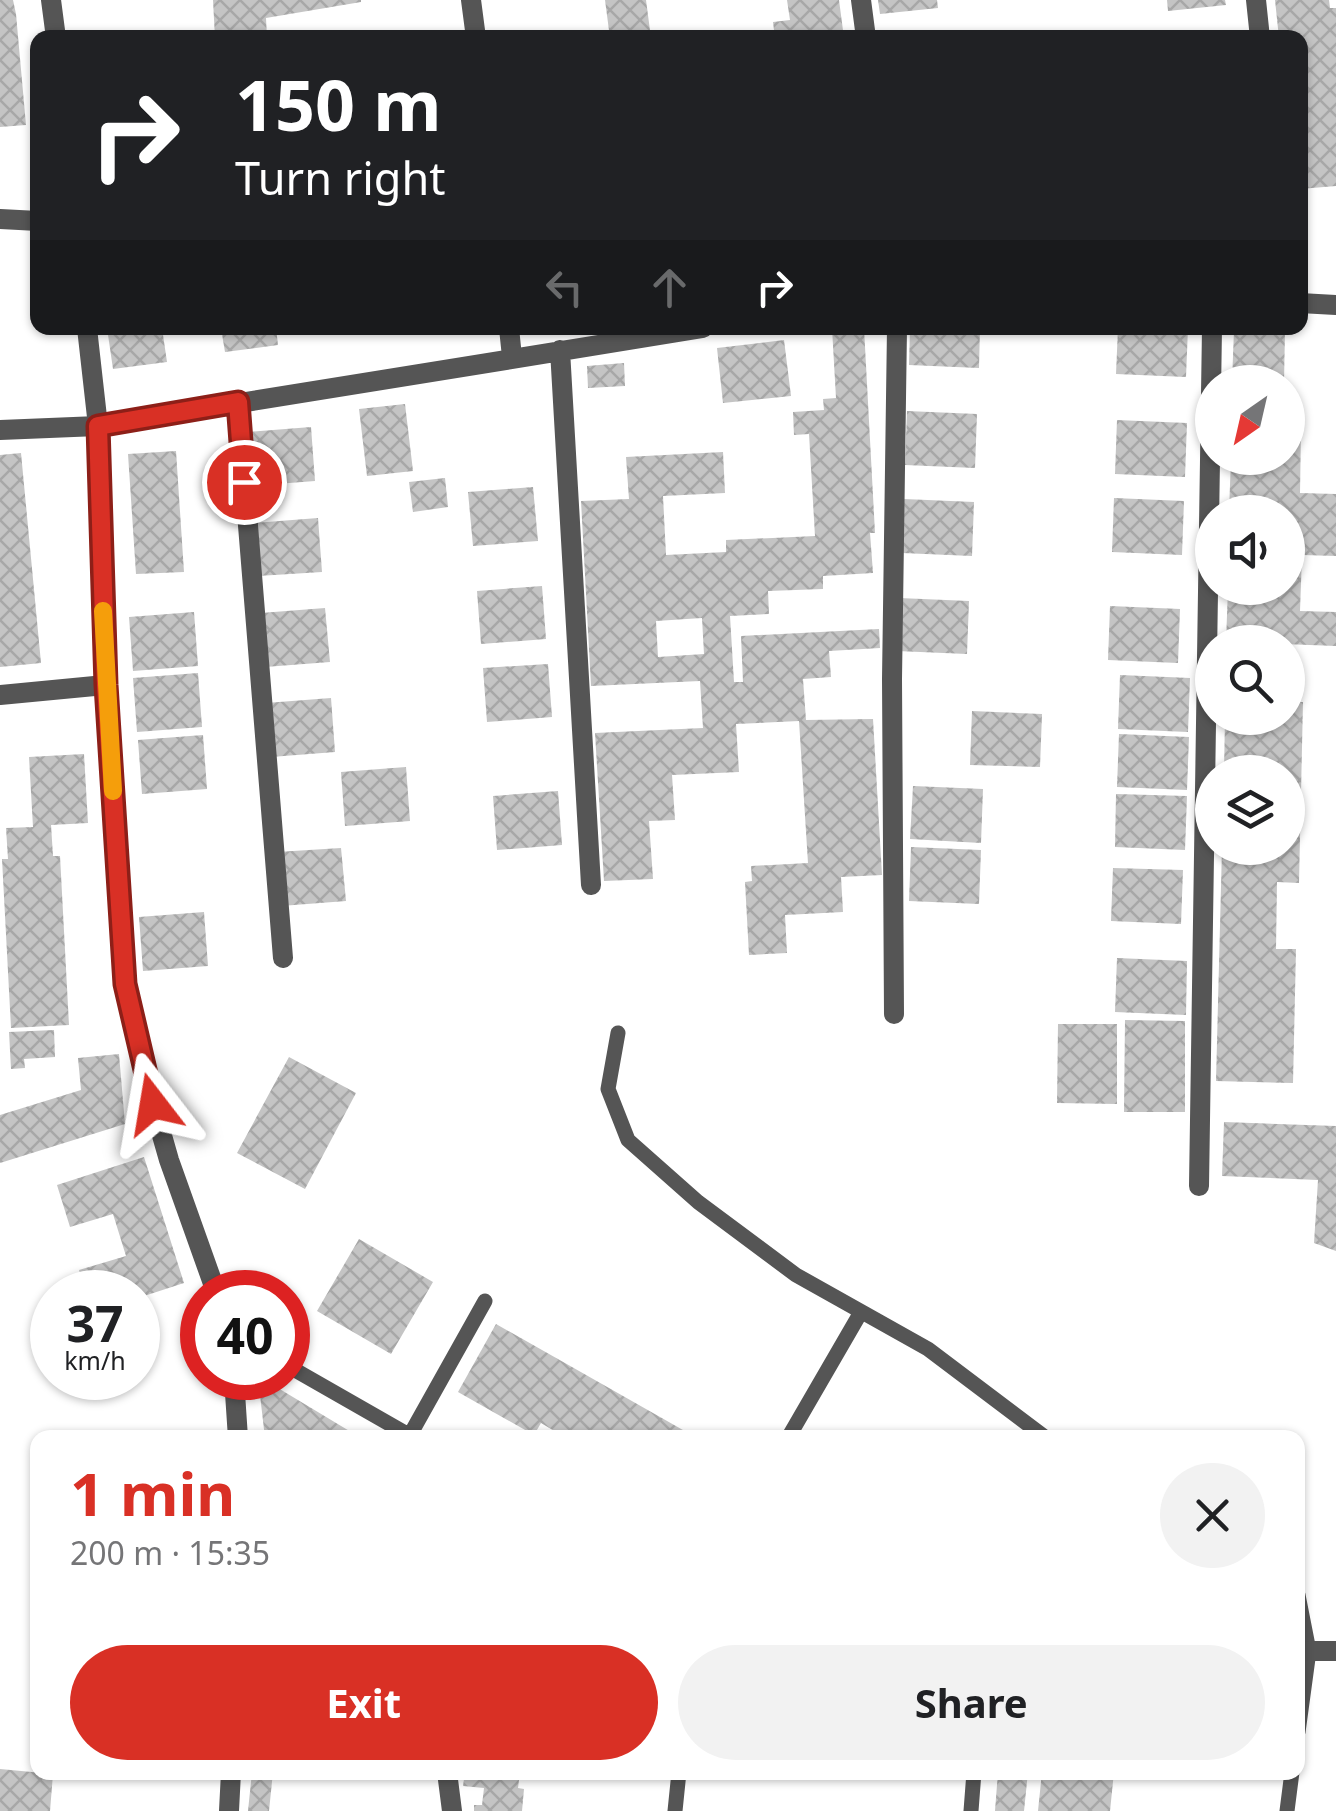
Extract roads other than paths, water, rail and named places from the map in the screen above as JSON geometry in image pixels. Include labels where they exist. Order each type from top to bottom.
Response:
[{"type":"street","points":[[52,0],[55,30]]},
{"type":"street","points":[[472,0],[475,30]]},
{"type":"street","points":[[861,0],[865,30]]},
{"type":"street","points":[[1256,0],[1259,30]]},
{"type":"street","points":[[0,219],[30,220]]},
{"type":"street","points":[[1308,304],[1336,306]]},
{"type":"street","points":[[88,335],[98,426],[106,685],[125,984],[164,1143],[208,1270]]},
{"type":"street","points":[[510,335],[512,356]]},
{"type":"street","points":[[0,430],[98,426],[658,335]]},
{"type":"street","points":[[894,1014],[892,679],[898,335]]},
{"type":"street","points":[[1200,1186],[1212,335]]},
{"type":"street","points":[[560,350],[590,884]]},
{"type":"street","points":[[238,402],[283,958]]},
{"type":"street","points":[[0,695],[106,685]]},
{"type":"street","points":[[235,1400],[237,1430]]},
{"type":"street","points":[[1305,1650],[1336,1651]]},
{"type":"street","points":[[228,1811],[230,1780]]},
{"type":"street","points":[[448,1780],[452,1811]]},
{"type":"lane","points":[[618,1034],[608,1089],[628,1140],[698,1202],[796,1276],[928,1350],[1035,1430]]},
{"type":"lane","points":[[415,1430],[485,1301]]},
{"type":"lane","points":[[793,1430],[861,1312]]},
{"type":"lane","points":[[310,1378],[401,1430]]},
{"type":"lane","points":[[675,1811],[678,1780]]},
{"type":"lane","points":[[971,1811],[973,1780]]},
{"type":"lane","points":[[1287,1811],[1291,1780]]}]
